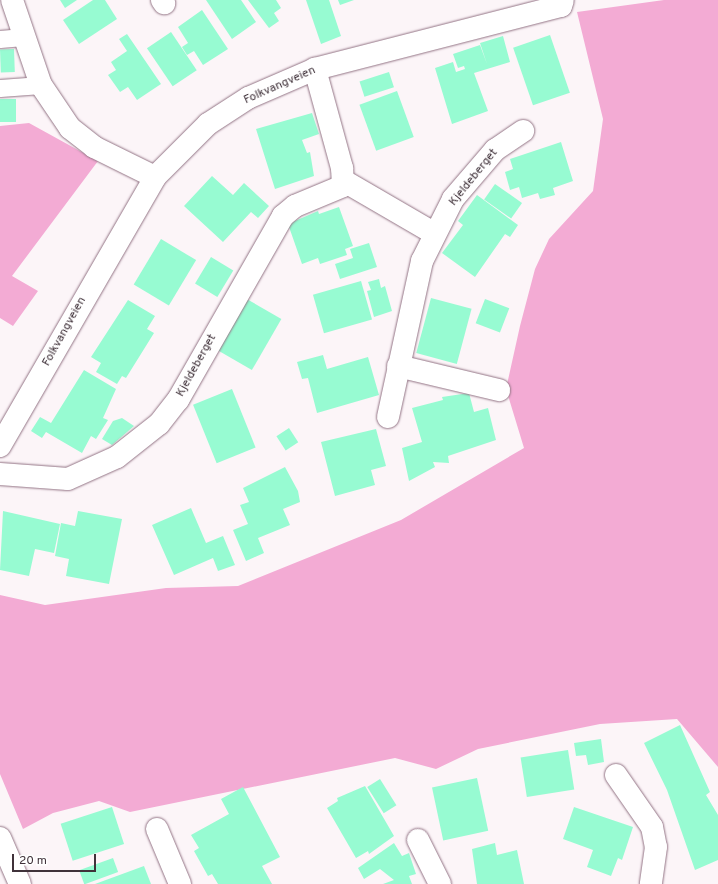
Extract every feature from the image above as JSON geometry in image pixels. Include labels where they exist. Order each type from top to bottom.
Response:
[{"type":"street","points":[[12,0],[23,37],[41,86],[70,128],[94,147],[155,177]]},
{"type":"street","name":"Folkvangveien","points":[[0,446],[155,177],[208,124],[248,98],[315,69],[561,6],[563,0]]},
{"type":"street","points":[[315,69],[344,181],[435,234]]},
{"type":"street","name":"Kjeldeberget","points":[[388,416],[422,260],[453,199],[495,150],[523,131]]},
{"type":"street","name":"Kjeldeberget","points":[[0,474],[68,479],[116,457],[159,424],[178,400],[283,216],[295,206],[343,186],[344,181]]},
{"type":"street","points":[[398,366],[499,390]]},
{"type":"street","points":[[616,775],[652,827],[656,846],[651,884]]},
{"type":"street","points":[[157,829],[180,884]]},
{"type":"street","points":[[0,838],[20,884]]},
{"type":"street","points":[[418,840],[440,884]]},
{"type":"lane","points":[[0,39],[23,37]]},
{"type":"lane","points":[[0,88],[41,86]]},
{"type":"shaded area","points":[[664,0],[718,0],[718,767],[677,719],[600,724],[478,749],[436,769],[395,758],[130,812],[99,801],[53,813],[23,829],[0,774],[0,595],[45,605],[166,588],[238,586],[401,520],[524,448],[506,389],[520,326],[535,269],[549,239],[593,191],[603,119],[577,12]]},
{"type":"shaded area","points":[[29,123],[98,161],[12,276],[38,291],[13,326],[0,318],[0,126]]},
{"type":"building","points":[[60,0],[77,0],[65,8]]},
{"type":"building","points":[[93,0],[105,0],[117,19],[79,44],[63,20]]},
{"type":"building","points":[[206,0],[241,0],[256,22],[232,39]]},
{"type":"building","points":[[248,0],[276,0],[281,8],[274,13],[279,21],[269,28]]},
{"type":"building","points":[[306,0],[329,0],[341,36],[321,44]]},
{"type":"building","points":[[338,0],[354,0],[340,5]]},
{"type":"building","points":[[202,10],[228,49],[203,65],[194,51],[187,55],[182,47],[188,43],[178,27]]},
{"type":"building","points":[[171,32],[197,70],[173,86],[147,48]]},
{"type":"building","points":[[127,34],[161,84],[137,100],[128,87],[120,92],[108,75],[116,70],[111,62],[127,51],[119,39]]},
{"type":"building","points":[[550,35],[570,93],[533,105],[513,48]]},
{"type":"building","points":[[503,36],[510,62],[474,73],[488,111],[452,124],[435,68],[453,62],[456,72],[465,69],[464,66],[458,68],[453,54],[480,45],[487,64],[480,43]]},
{"type":"building","points":[[0,49],[14,49],[15,72],[1,72]]},
{"type":"building","points":[[389,72],[394,87],[364,97],[360,82]]},
{"type":"building","points":[[397,91],[414,137],[376,151],[359,105]]},
{"type":"building","points":[[0,99],[16,99],[16,122],[0,122]]},
{"type":"building","points":[[312,113],[319,134],[302,140],[307,153],[310,152],[314,176],[275,189],[256,129]]},
{"type":"building","points":[[561,142],[573,181],[553,188],[555,195],[540,199],[538,193],[522,198],[519,187],[510,190],[505,172],[513,169],[510,159]]},
{"type":"building","points":[[212,176],[233,195],[244,183],[269,206],[258,218],[251,212],[223,242],[184,206]]},
{"type":"building","points":[[495,184],[522,203],[511,218],[484,200]]},
{"type":"building","points":[[477,195],[518,225],[510,237],[505,234],[475,277],[442,253],[463,225],[458,221]]},
{"type":"building","points":[[339,207],[353,246],[345,249],[347,255],[320,264],[318,258],[302,264],[288,224],[318,211],[319,214]]},
{"type":"building","points":[[161,239],[196,260],[169,306],[134,284]]},
{"type":"building","points":[[369,243],[377,267],[340,279],[335,264],[353,258],[350,249]]},
{"type":"building","points":[[211,257],[233,270],[217,297],[195,284]]},
{"type":"building","points":[[379,279],[381,288],[385,286],[392,311],[374,317],[367,291],[371,290],[368,282]]},
{"type":"building","points":[[361,281],[372,319],[324,333],[313,295]]},
{"type":"building","points":[[245,298],[281,319],[252,370],[216,349]]},
{"type":"building","points":[[431,298],[472,309],[457,364],[416,353]]},
{"type":"building","points":[[485,299],[509,308],[500,333],[476,323]]},
{"type":"building","points":[[128,300],[155,316],[147,329],[154,333],[126,378],[122,376],[117,384],[96,372],[101,363],[91,357]]},
{"type":"building","points":[[323,355],[327,369],[368,357],[379,395],[317,413],[308,378],[302,379],[297,362]]},
{"type":"building","points":[[84,370],[116,389],[103,418],[108,420],[96,439],[91,436],[82,453],[46,432],[42,438],[31,431],[40,417],[51,423]]},
{"type":"building","points":[[232,389],[256,447],[217,463],[193,405]]},
{"type":"building","points":[[469,393],[474,412],[488,408],[496,440],[448,456],[449,463],[433,462],[435,467],[409,481],[402,448],[422,442],[412,408],[443,400],[442,397]]},
{"type":"building","points":[[122,418],[134,426],[112,445],[102,439],[113,421]]},
{"type":"building","points":[[289,428],[298,442],[286,450],[276,436]]},
{"type":"building","points":[[376,429],[386,466],[371,470],[375,485],[335,496],[321,442]]},
{"type":"building","points":[[285,467],[298,491],[300,502],[283,509],[290,525],[258,538],[264,553],[246,561],[233,530],[248,524],[240,505],[249,502],[243,488]]},
{"type":"building","points":[[191,508],[206,543],[223,536],[235,565],[218,571],[213,558],[174,575],[152,525]]},
{"type":"building","points":[[3,511],[60,524],[54,553],[35,549],[29,576],[0,570]]},
{"type":"building","points":[[78,511],[122,519],[109,584],[66,576],[69,559],[55,556],[61,523],[75,526]]},
{"type":"building","points":[[680,725],[710,792],[706,795],[718,815],[718,860],[695,870],[667,790],[644,743]]},
{"type":"building","points":[[601,739],[604,762],[588,765],[586,755],[576,756],[574,743]]},
{"type":"building","points":[[568,750],[574,790],[527,797],[521,758]]},
{"type":"building","points":[[477,778],[488,831],[443,840],[432,788]]},
{"type":"building","points":[[380,779],[396,805],[384,813],[367,787]]},
{"type":"building","points":[[365,786],[394,836],[369,854],[368,851],[356,858],[327,808],[338,801],[337,798]]},
{"type":"building","points":[[243,787],[280,857],[262,866],[272,884],[218,884],[212,874],[208,876],[194,851],[199,848],[191,835],[229,814],[221,799]]},
{"type":"building","points":[[112,807],[124,844],[73,861],[61,824]]},
{"type":"building","points":[[574,807],[633,827],[622,860],[618,858],[611,876],[587,867],[593,850],[563,839]]},
{"type":"building","points":[[394,843],[402,856],[409,853],[416,874],[409,876],[412,884],[383,884],[394,880],[380,869],[364,879],[358,868]]},
{"type":"building","points":[[495,843],[497,855],[517,850],[524,884],[477,884],[472,849]]},
{"type":"building","points":[[113,858],[118,872],[84,884],[79,870]]},
{"type":"building","points":[[144,866],[151,884],[95,884]]}]
